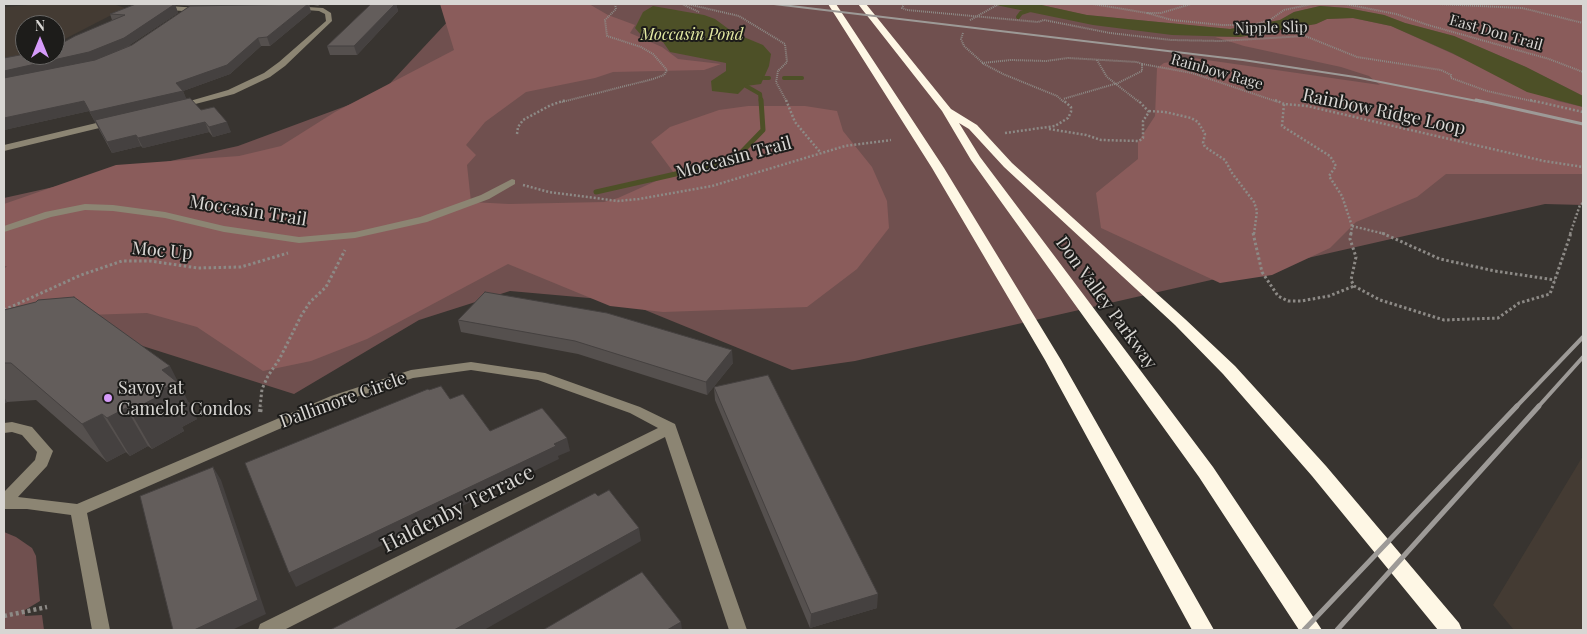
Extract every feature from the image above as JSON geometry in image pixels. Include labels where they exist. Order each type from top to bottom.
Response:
[{"type":"highway","points":[[832,4],[938,168],[1053,360],[1203,630]]},
{"type":"highway","name":"Don Valley Parkway","points":[[862,4],[946,110],[974,158],[1206,472],[1311,630]]},
{"type":"highway","points":[[946,110],[973,127],[1008,165],[1180,322],[1229,370],[1325,478],[1451,630]]},
{"type":"street","points":[[4,4],[9,4]]},
{"type":"street","points":[[137,4],[149,7],[207,10]]},
{"type":"street","points":[[174,108],[231,92],[267,75],[282,64],[329,21],[328,13],[321,9],[283,8]]},
{"type":"street","points":[[183,16],[191,10]]},
{"type":"street","points":[[4,148],[117,121]]},
{"type":"street","name":"Moccasin Trail","points":[[4,229],[49,214],[85,207],[113,208],[165,215],[224,229],[299,240],[355,235],[423,220],[485,196],[512,182]]},
{"type":"street","name":"Dallimore Circle","points":[[78,510],[336,399],[412,374],[462,367],[471,366],[540,376],[635,410],[670,428]]},
{"type":"street","points":[[4,428],[12,427],[27,431],[45,451],[42,462],[4,502]]},
{"type":"street","points":[[670,428],[738,630]]},
{"type":"street","name":"Haldenby Terrace","points":[[267,630],[670,428]]},
{"type":"street","points":[[4,502],[78,510],[101,630]]},
{"type":"path","points":[[516,134],[523,120],[551,106],[584,95],[664,75],[667,70],[653,54],[641,47],[606,36],[605,20],[616,9],[615,4]]},
{"type":"path","points":[[682,4],[699,12]]},
{"type":"path","points":[[688,4],[739,16],[785,44],[787,62],[778,71],[776,82],[790,107],[795,122],[820,152]]},
{"type":"path","name":"Nipple Slip","points":[[904,4],[902,8],[907,10],[1038,22],[1044,20],[1072,26],[1171,40],[1220,41],[1305,36],[1357,57],[1442,70],[1452,75],[1451,78],[1487,91],[1583,112]]},
{"type":"path","points":[[970,20],[999,4]]},
{"type":"path","points":[[1092,4],[1147,13],[1172,20],[1222,25],[1252,25],[1270,20],[1284,10],[1312,4]]},
{"type":"path","points":[[1147,13],[1162,13],[1191,4]]},
{"type":"path","name":"East Don Trail","points":[[1345,4],[1396,14],[1428,26],[1483,39],[1549,59],[1583,72]]},
{"type":"path","points":[[1438,4],[1516,8],[1583,22]]},
{"type":"path","points":[[963,33],[961,39],[964,46],[982,62],[1003,74],[1063,99],[1070,106],[1071,114],[1062,123],[1047,128],[1005,133]]},
{"type":"path","name":"Rainbow Rage","points":[[982,62],[1010,60],[1046,61],[1068,58],[1136,62],[1192,73],[1284,104]]},
{"type":"path","points":[[1097,60],[1104,73],[1136,98],[1149,111],[1165,112],[1191,118],[1198,122],[1205,134],[1203,144],[1205,147],[1225,160],[1232,173],[1254,202],[1257,211],[1253,231],[1262,272],[1278,296],[1288,300],[1302,301],[1329,296],[1354,286],[1380,300],[1444,320],[1498,318],[1519,303],[1550,294],[1580,205],[1583,203]]},
{"type":"path","points":[[1063,99],[1116,84],[1142,71],[1142,64]]},
{"type":"path","name":"Rainbow Ridge Loop","points":[[1354,286],[1352,280],[1356,257],[1350,238],[1352,226],[1342,196],[1329,176],[1336,166],[1330,156],[1282,126],[1284,104],[1307,106],[1544,161],[1583,166]]},
{"type":"path","points":[[1047,128],[1101,140],[1138,141],[1143,138],[1143,121],[1149,111]]},
{"type":"path","name":"Moccasin Trail","points":[[512,182],[549,192],[618,201],[712,186],[820,152],[852,144],[891,140]]},
{"type":"path","points":[[1352,226],[1380,232],[1440,259],[1495,272],[1556,280]]},
{"type":"path","points":[[260,412],[262,389],[268,376],[280,358],[301,316],[310,302],[326,287],[355,235]]},
{"type":"path","name":"Moc Up","points":[[4,310],[82,275],[122,261],[150,261],[198,268],[241,267],[290,253]]},
{"type":"path","points":[[4,616],[47,607]]},
{"type":"shaded area","points":[[40,4],[113,4],[125,8],[65,39],[65,15],[15,15],[15,57],[4,60],[4,7]]},
{"type":"shaded area","points":[[440,4],[589,4],[608,15],[635,25],[630,33],[662,47],[678,59],[721,64],[704,70],[613,72],[595,78],[526,92],[485,122],[466,145],[476,155],[467,165],[471,202],[509,204],[604,202],[618,198],[674,173],[651,142],[670,127],[719,110],[748,106],[805,106],[837,111],[843,131],[872,167],[887,201],[889,228],[857,269],[807,307],[663,312],[610,306],[508,264],[367,339],[311,361],[263,371],[197,327],[147,313],[56,316],[4,325],[4,269],[7,266],[4,266],[4,204],[116,165],[239,156],[281,146],[335,112],[454,50]]},
{"type":"shaded area","points":[[464,4],[1583,4],[1583,205],[1545,204],[855,361],[792,370],[623,301],[510,291],[419,320],[294,394],[89,329],[4,285],[4,198],[238,146],[381,93]]},
{"type":"shaded area","points":[[1037,4],[1583,4],[1583,96],[1526,67],[1454,36],[1405,23],[1384,15],[1347,8],[1320,6],[1294,12],[1280,20],[1230,29],[1086,15]]},
{"type":"shaded area","points":[[1353,18],[1391,26],[1557,101],[1583,107],[1583,174],[1446,174],[1417,197],[1356,222],[1330,248],[1272,275],[1220,283],[1101,228],[1096,193],[1138,159],[1138,142],[1155,116],[1157,68],[1164,63],[1193,58],[1380,85],[1369,76],[1341,67],[1244,46],[1215,37],[1240,37],[1316,24],[1327,19]]},
{"type":"shaded area","points":[[1583,456],[1583,630],[1514,630],[1493,605]]},
{"type":"shaded area","points":[[4,532],[16,537],[32,548],[36,556],[40,601],[25,610],[25,616],[42,615],[44,630],[4,630]]},
{"type":"water","points":[[991,4],[1037,4],[1087,15],[1230,29],[1280,20],[1294,12],[1320,6],[1347,8],[1384,15],[1405,23],[1454,36],[1526,67],[1583,96],[1583,107],[1527,92],[1452,53],[1391,26],[1353,18],[1327,19],[1316,24],[1240,37],[1172,35],[1093,25]]},
{"type":"water","name":"Moccasin Pond","points":[[653,6],[704,15],[715,19],[734,33],[763,45],[771,54],[769,66],[761,84],[746,86],[738,94],[712,91],[711,81],[726,71],[726,63],[670,52],[663,42],[641,35],[635,28],[643,12]]},
{"type":"building","points":[[136,4],[175,4],[124,38],[89,52],[65,57],[65,42],[125,15],[110,14]]},
{"type":"building","points":[[308,4],[267,37],[258,38],[227,65],[176,83],[183,91],[90,112],[84,101],[4,118],[4,78],[95,60],[132,45],[190,6]]},
{"type":"building","points":[[371,4],[395,4],[354,46],[327,46]]},
{"type":"building","points":[[15,56],[15,65],[31,65],[4,71],[4,58]]},
{"type":"building","points":[[190,98],[201,110],[214,107],[227,122],[209,127],[205,122],[138,138],[136,135],[107,142],[95,120]]},
{"type":"building","points":[[485,292],[607,313],[732,350],[706,382],[575,341],[458,320]]},
{"type":"building","points":[[74,297],[170,366],[162,370],[177,382],[159,391],[163,394],[130,411],[126,408],[107,418],[102,414],[82,424],[11,363],[4,363],[4,310],[38,300]]},
{"type":"building","points":[[768,375],[878,594],[811,614],[714,387]]},
{"type":"building","points":[[441,386],[450,399],[463,394],[490,431],[542,408],[567,438],[554,444],[556,446],[289,573],[245,463],[428,389]]},
{"type":"building","points":[[213,467],[258,600],[194,630],[173,630],[140,496]]},
{"type":"building","points":[[609,490],[639,528],[454,630],[330,630],[595,493],[598,496]]},
{"type":"building","points":[[642,572],[681,622],[667,630],[543,630]]},
{"type":"waterway","points":[[1018,17],[1021,13],[1033,9]]},
{"type":"waterway","points":[[764,78],[769,78]]},
{"type":"waterway","points":[[784,78],[802,78]]},
{"type":"waterway","points":[[746,86],[760,94],[761,102]]},
{"type":"waterway","points":[[596,192],[733,161],[763,130],[761,100]]},
{"type":"railway","points":[[774,4],[1243,60],[1355,77],[1482,102]]},
{"type":"railway","points":[[1476,100],[1583,124]]},
{"type":"railway","points":[[1516,407],[1583,337]]},
{"type":"railway","points":[[1538,407],[1583,357]]},
{"type":"railway","points":[[1304,630],[1517,406]]},
{"type":"railway","points":[[1337,630],[1539,406]]},
{"type":"place","name":"Savoy at Camelot Condos","points":[[108,398]]}]
